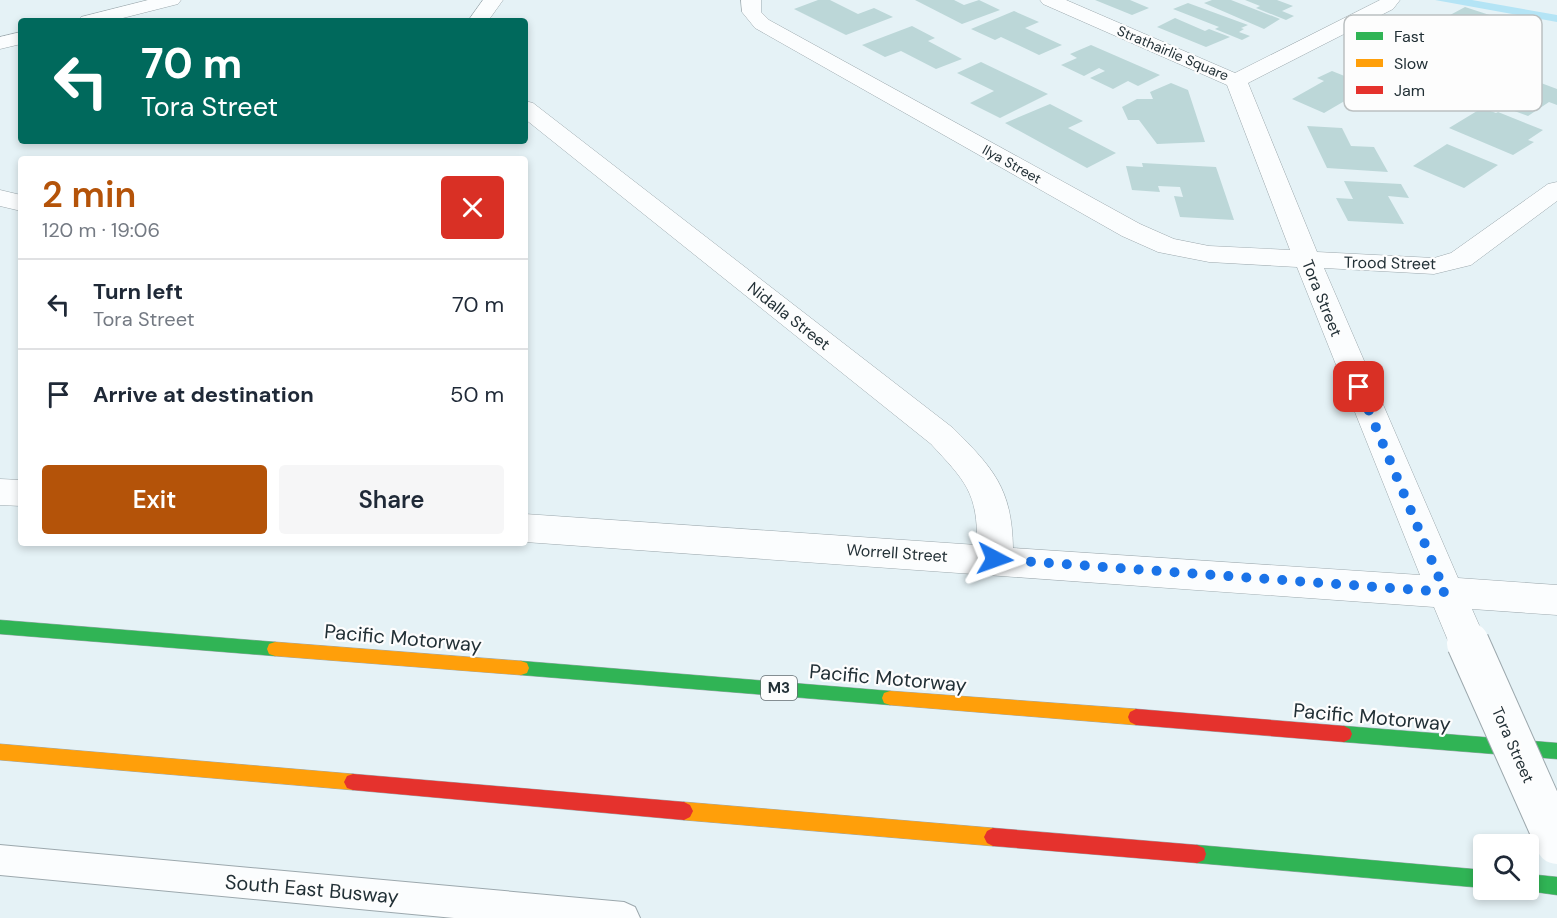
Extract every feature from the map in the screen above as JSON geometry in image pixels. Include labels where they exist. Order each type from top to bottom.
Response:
[{"type":"highway","name":"Pacific Motorway","points":[[0,627],[1557,751]]},
{"type":"highway","points":[[0,752],[1473,878]]},
{"type":"highway","points":[[1539,884],[1557,886]]},
{"type":"street","points":[[100,18],[171,0]]},
{"type":"street","points":[[480,18],[493,0]]},
{"type":"street","name":"Ilya Street","points":[[751,0],[750,10],[753,16],[766,26],[1146,238],[1167,246],[1209,254],[1307,260]]},
{"type":"street","name":"Strathairlie Square","points":[[1050,0],[1236,81],[1344,26]]},
{"type":"street","name":"Strathairlie Square","points":[[1365,15],[1390,0]]},
{"type":"street","points":[[0,44],[18,39]]},
{"type":"street","name":"Tora Street","points":[[1236,81],[1307,260],[1445,592],[1557,843]]},
{"type":"street","name":"Nidalla Street","points":[[528,110],[942,436],[980,477],[993,511],[996,532],[995,559]]},
{"type":"street","name":"Trood Street","points":[[1307,260],[1418,267],[1448,264],[1472,253],[1557,189]]},
{"type":"street","points":[[0,198],[18,202]]},
{"type":"street","points":[[0,492],[18,493]]},
{"type":"street","name":"Worrell Street","points":[[528,528],[1557,600]]},
{"type":"lane","name":"South East Busway","points":[[0,860],[624,918]]},
{"type":"shaded area","points":[[1435,0],[1472,0],[1557,15],[1557,22],[1542,19],[1542,15],[1518,15]]},
{"type":"building","points":[[818,0],[830,0],[858,14],[874,8],[893,17],[846,35],[794,9]]},
{"type":"building","points":[[915,0],[954,0],[964,5],[979,0],[1000,10],[962,24]]},
{"type":"building","points":[[1095,0],[1130,0],[1149,8],[1132,15]]},
{"type":"building","points":[[1212,0],[1231,0],[1280,19],[1264,29],[1204,3]]},
{"type":"building","points":[[1245,0],[1277,0],[1293,6],[1282,11],[1294,16],[1286,20],[1256,8],[1260,6]]},
{"type":"building","points":[[1188,3],[1248,25],[1241,28],[1244,29],[1239,32],[1250,36],[1242,40],[1215,29],[1219,27],[1173,9]]},
{"type":"building","points":[[1465,7],[1490,15],[1450,15]]},
{"type":"building","points":[[1014,11],[1039,22],[1025,28],[1062,45],[1039,55],[1001,37],[995,40],[971,29]]},
{"type":"building","points":[[1175,18],[1205,31],[1209,29],[1230,37],[1206,47],[1157,27]]},
{"type":"building","points":[[912,26],[935,38],[928,41],[962,59],[936,69],[901,51],[885,57],[862,45]]},
{"type":"building","points":[[1091,45],[1160,75],[1138,86],[1128,81],[1113,89],[1090,78],[1105,71],[1099,68],[1084,76],[1061,65],[1077,58],[1070,54]]},
{"type":"building","points":[[981,62],[1048,94],[1000,118],[970,103],[994,91],[957,73]]},
{"type":"building","points":[[1332,71],[1344,76],[1344,101],[1324,113],[1292,99],[1324,81],[1317,78]]},
{"type":"building","points":[[1171,83],[1188,90],[1205,142],[1157,144],[1139,120],[1128,120],[1122,107],[1137,99],[1153,99],[1150,92]]},
{"type":"building","points":[[1542,83],[1557,89],[1557,105],[1549,102],[1542,107]]},
{"type":"building","points":[[1050,104],[1083,121],[1068,128],[1116,153],[1087,168],[1005,123]]},
{"type":"building","points":[[1477,111],[1490,111],[1543,130],[1528,140],[1534,142],[1513,155],[1449,128]]},
{"type":"building","points":[[1514,111],[1536,111],[1528,116]]},
{"type":"building","points":[[1307,126],[1342,128],[1351,146],[1374,147],[1388,172],[1327,168]]},
{"type":"building","points":[[1447,144],[1498,165],[1464,188],[1413,166]]},
{"type":"building","points":[[1142,163],[1216,167],[1234,220],[1180,217],[1174,196],[1183,197],[1180,187],[1158,186],[1160,192],[1132,190],[1126,166],[1143,167]]},
{"type":"building","points":[[1344,181],[1401,184],[1409,198],[1388,196],[1404,224],[1348,221],[1336,198],[1353,199]]},
{"type":"traffic: fast","points":[[0,627],[275,649]]},
{"type":"traffic: fast","points":[[521,668],[890,698]]},
{"type":"traffic: fast","points":[[1344,734],[1557,751]]},
{"type":"traffic: fast","points":[[1197,854],[1473,878]]},
{"type":"traffic: fast","points":[[1539,884],[1557,886]]},
{"type":"traffic: slow","points":[[275,649],[521,668]]},
{"type":"traffic: slow","points":[[890,698],[1136,717]]},
{"type":"traffic: slow","points":[[0,752],[353,782]]},
{"type":"traffic: slow","points":[[684,811],[993,837]]},
{"type":"traffic: jam","points":[[1136,717],[1344,734]]},
{"type":"traffic: jam","points":[[353,782],[684,811]]},
{"type":"traffic: jam","points":[[993,837],[1197,854]]},
{"type":"route","points":[[995,559],[1445,592],[1359,387]]}]
